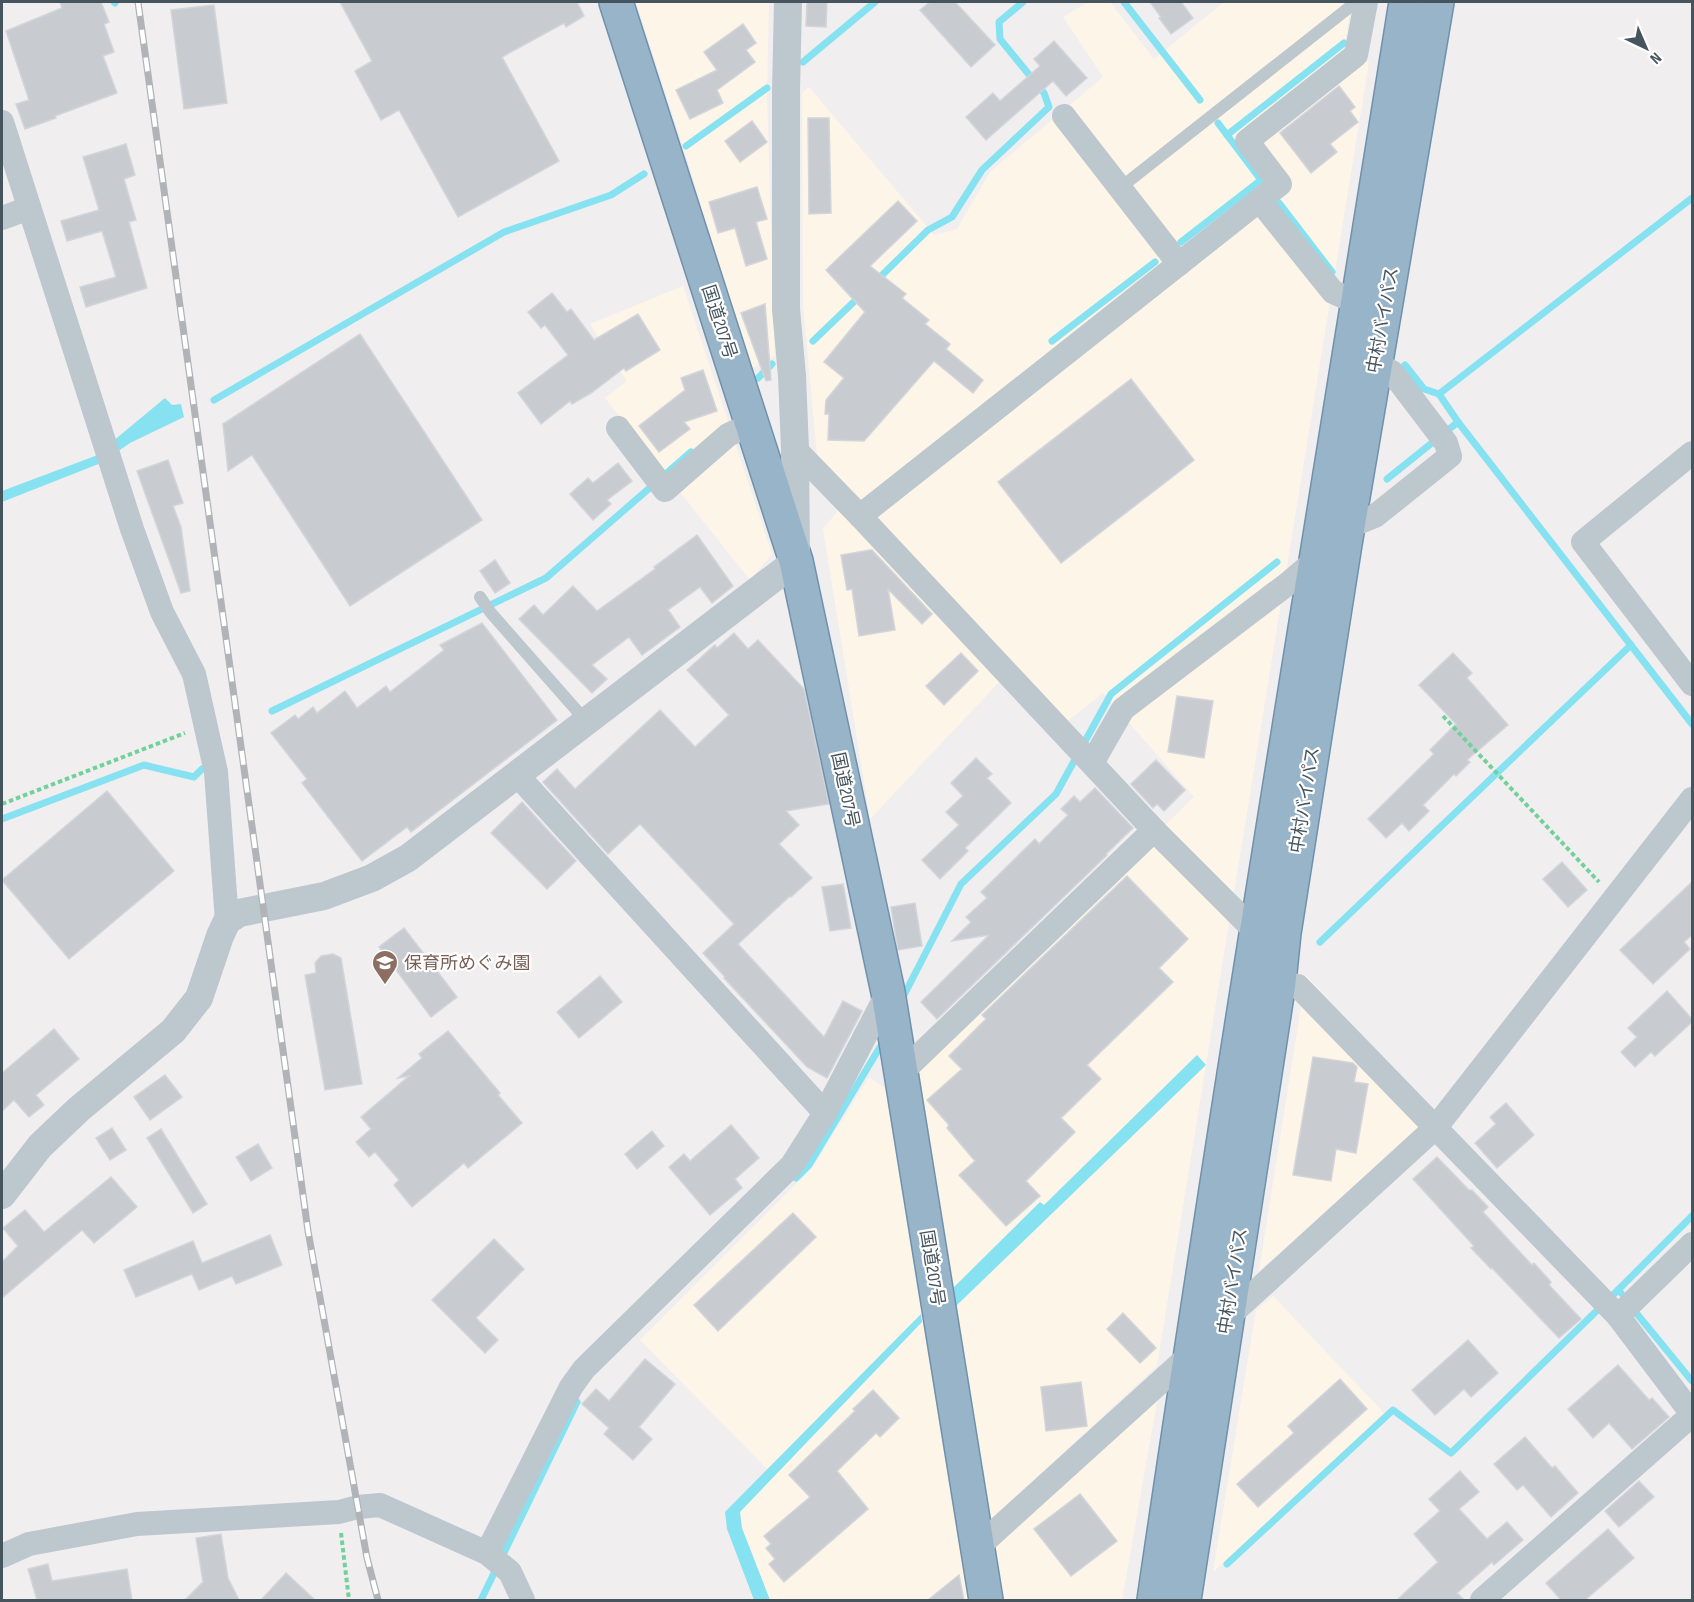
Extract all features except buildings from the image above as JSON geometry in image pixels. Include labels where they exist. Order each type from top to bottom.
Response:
[{"type":"highway","name":"国道207号","points":[[616,2],[796,561],[888,992],[986,1600]]},
{"type":"highway","name":"中村バイパス","points":[[1184,1600],[1228,1317],[1264,981],[1316,560],[1406,2]]},
{"type":"highway","name":"中村バイパス","points":[[1270,933],[1348,527],[1437,2]]},
{"type":"highway","name":"中村バイパス","points":[[1154,1600],[1190,1355],[1264,981]]},
{"type":"street","points":[[227,921],[239,913],[324,896],[372,878],[408,858],[796,561],[795,449],[786,309],[788,2]]},
{"type":"street","points":[[860,516],[1280,184],[1247,141],[1356,55],[1365,5]]},
{"type":"street","points":[[1359,44],[1399,49]]},
{"type":"street","points":[[1064,116],[1179,264]]},
{"type":"street","points":[[2,122],[132,529],[162,612],[194,674],[216,772],[227,921],[199,998],[173,1031],[79,1109],[40,1146],[2,1195]]},
{"type":"street","points":[[1260,201],[1333,292],[1358,303]]},
{"type":"street","points":[[2,218],[29,208]]},
{"type":"street","points":[[1348,527],[1374,516],[1450,456],[1446,443],[1392,372],[1375,364]]},
{"type":"street","points":[[618,428],[665,490],[728,435],[752,424]]},
{"type":"street","points":[[795,449],[1154,830],[1270,933]]},
{"type":"street","points":[[1692,453],[1583,542],[1692,684]]},
{"type":"street","points":[[1084,754],[1124,709],[1316,560]]},
{"type":"street","points":[[517,774],[825,1113]]},
{"type":"street","points":[[1228,1317],[1436,1127],[1692,799]]},
{"type":"street","points":[[900,1074],[1154,830]]},
{"type":"street","points":[[1264,981],[1298,986],[1618,1316],[1692,1414],[1482,1600]]},
{"type":"street","points":[[495,1559],[571,1387],[584,1369],[792,1165],[825,1113],[888,992]]},
{"type":"street","points":[[1618,1316],[1692,1244]]},
{"type":"street","points":[[978,1547],[1190,1355]]},
{"type":"street","points":[[2,1556],[29,1544],[137,1524],[339,1512],[380,1505],[495,1559],[510,1572],[523,1600]]},
{"type":"lane","points":[[1120,188],[1351,6],[1365,5]]},
{"type":"lane","points":[[480,597],[491,613],[586,721]]},
{"type":"path","points":[[1443,716],[1614,899]]},
{"type":"path","points":[[2,804],[205,726]]},
{"type":"path","points":[[339,1512],[349,1600]]},
{"type":"shaded area","points":[[636,2],[769,2],[767,96],[775,356],[751,369],[686,156]]},
{"type":"shaded area","points":[[1088,2],[1110,2],[1154,59],[1224,2],[1352,2],[1343,54],[1369,62],[1157,1366],[990,1520],[916,1066],[1194,797],[1103,693],[1051,734],[1002,679],[870,819],[823,529],[851,495],[817,455],[803,305],[802,93],[809,87],[934,235],[957,229],[990,172],[1103,77],[1063,17]]},
{"type":"shaded area","points":[[683,286],[772,554],[750,580],[605,398],[627,381],[590,324]]},
{"type":"shaded area","points":[[1306,975],[1435,1113],[1259,1271]]},
{"type":"shaded area","points":[[869,1077],[885,1088],[968,1600],[767,1600],[733,1509],[771,1473],[640,1340],[813,1167]]},
{"type":"shaded area","points":[[1273,1296],[1384,1413],[1213,1572],[1256,1310]]},
{"type":"shaded area","points":[[1158,1396],[1122,1600],[1001,1600],[993,1547]]},
{"type":"water","points":[[165,398],[172,405],[181,404],[184,417],[130,443],[101,463],[2,502],[2,491],[95,456]]},
{"type":"water","points":[[1197,1055],[1206,1065],[956,1306],[952,1289],[1040,1202],[1044,1205]]},
{"type":"water","points":[[921,1314],[922,1322],[740,1512],[742,1528],[770,1600],[754,1600],[727,1529],[725,1512]]},
{"type":"waterway","points":[[803,62],[875,2]]},
{"type":"waterway","points":[[876,281],[928,230],[952,217],[982,170],[1049,107],[1044,93],[1000,39],[999,22],[1023,2]]},
{"type":"waterway","points":[[1124,2],[1200,100]]},
{"type":"waterway","points":[[1227,135],[1344,43]]},
{"type":"waterway","points":[[686,146],[767,88]]},
{"type":"waterway","points":[[1181,242],[1261,180],[1218,123]]},
{"type":"waterway","points":[[214,400],[504,232],[611,195],[644,174]]},
{"type":"waterway","points":[[1692,198],[1439,394],[1458,422],[1692,724]]},
{"type":"waterway","points":[[1279,203],[1332,272]]},
{"type":"waterway","points":[[1052,341],[1155,262]]},
{"type":"waterway","points":[[813,341],[861,295]]},
{"type":"waterway","points":[[758,378],[772,364]]},
{"type":"waterway","points":[[1405,365],[1424,389],[1439,394]]},
{"type":"waterway","points":[[1387,479],[1458,422]]},
{"type":"waterway","points":[[272,711],[546,578],[691,452]]},
{"type":"waterway","points":[[901,1001],[961,884],[1056,794],[1111,694],[1277,562]]},
{"type":"waterway","points":[[1320,942],[1631,645]]},
{"type":"waterway","points":[[2,819],[144,765],[194,777],[202,769]]},
{"type":"waterway","points":[[796,1178],[809,1165],[880,1047]]},
{"type":"waterway","points":[[1621,1293],[1618,1290],[1692,1216]]},
{"type":"waterway","points":[[1227,1564],[1393,1410],[1451,1453],[1618,1290]]},
{"type":"waterway","points":[[1633,1309],[1692,1381]]},
{"type":"waterway","points":[[481,1600],[577,1402]]},
{"type":"railway","points":[[138,2],[308,1231],[367,1558],[378,1600]]},
{"type":"place","name":"保育所めぐみ園","points":[[385,986]]}]
